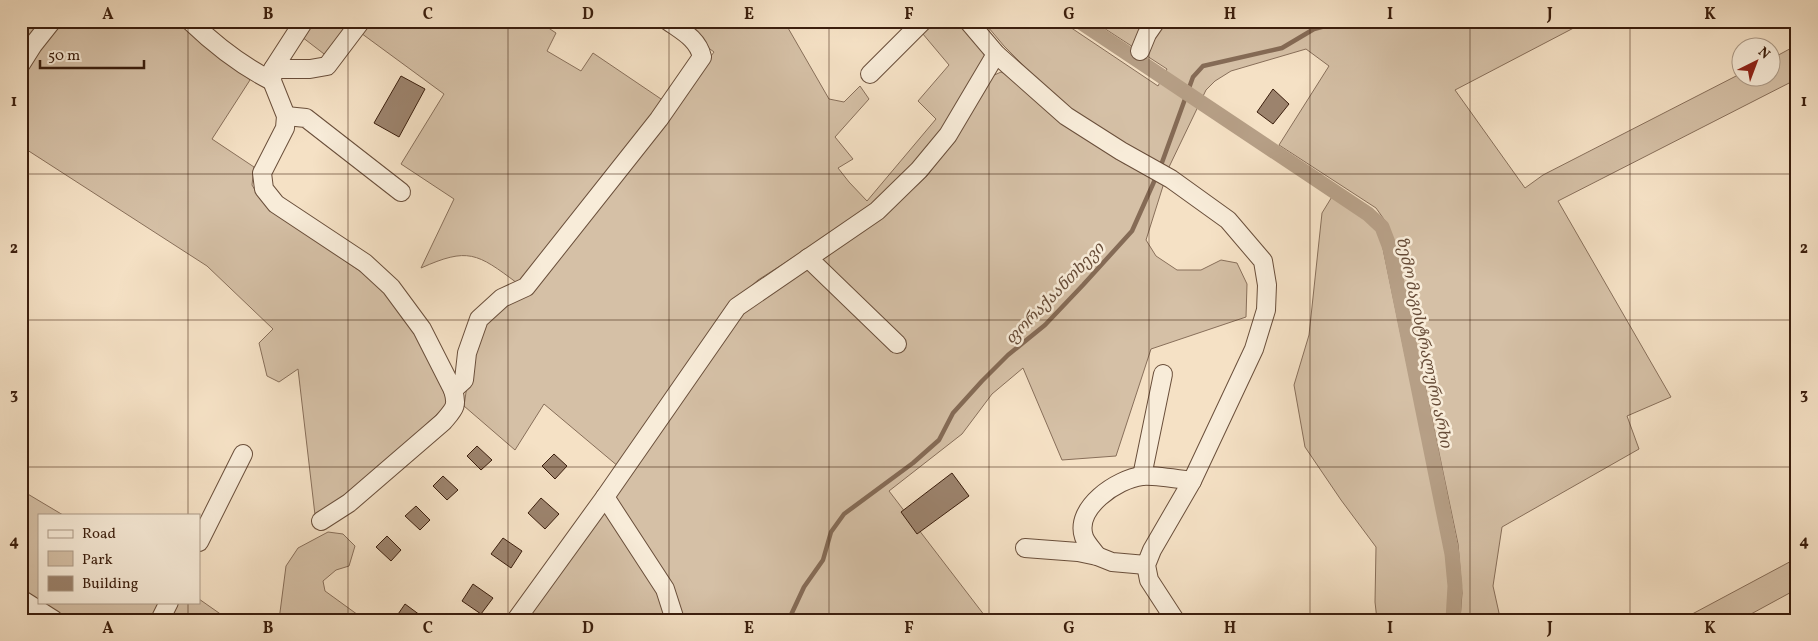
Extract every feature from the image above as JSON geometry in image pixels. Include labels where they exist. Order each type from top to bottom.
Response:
[{"type":"street","points":[[21,64],[52,21]]},
{"type":"street","points":[[190,21],[209,38],[256,73],[272,75],[327,66],[361,21]]},
{"type":"street","points":[[304,21],[272,75],[286,116],[285,128],[262,173],[264,189],[276,204],[365,263],[391,287],[422,328],[453,390],[456,400],[455,409],[443,422],[349,503],[321,521]]},
{"type":"street","points":[[453,390],[464,380],[467,353],[479,318],[502,298],[526,288],[659,120],[702,56],[700,48],[690,36],[668,21]]},
{"type":"street","points":[[870,74],[923,21]]},
{"type":"street","points":[[968,21],[996,54],[1066,116],[1121,151],[1171,179],[1228,220],[1263,261],[1267,285],[1266,310],[1254,349],[1192,480],[1152,550],[1146,565],[1149,580],[1175,620]]},
{"type":"street","points":[[1140,51],[1156,21]]},
{"type":"street","points":[[516,620],[605,497],[737,307],[877,211],[919,170],[948,135],[996,54]]},
{"type":"street","points":[[286,116],[306,118],[401,192]]},
{"type":"street","points":[[808,258],[897,344]]},
{"type":"street","points":[[1142,476],[1163,374]]},
{"type":"street","points":[[200,540],[243,454]]},
{"type":"street","points":[[1097,556],[1083,536],[1084,515],[1100,496],[1118,484],[1142,476],[1192,480]]},
{"type":"street","points":[[605,497],[665,589],[675,620]]},
{"type":"street","points":[[1025,548],[1078,552],[1097,556],[1112,562],[1146,565]]},
{"type":"street","points":[[21,599],[54,620]]},
{"type":"street","points":[[160,620],[168,604]]},
{"type":"green space","points":[[21,21],[181,21],[250,80],[212,139],[254,167],[252,185],[261,200],[292,224],[387,290],[412,324],[449,403],[344,501],[315,515],[298,369],[279,382],[267,376],[259,343],[273,329],[207,266],[21,146]]},
{"type":"green space","points":[[312,21],[507,21],[516,29],[522,21],[538,21],[556,33],[547,51],[581,71],[593,53],[664,101],[529,275],[517,283],[492,265],[472,256],[450,257],[421,268],[454,199],[401,164],[444,94],[350,25],[328,57],[302,37]]},
{"type":"green space","points":[[672,21],[784,21],[829,99],[844,102],[860,86],[869,99],[835,137],[853,159],[838,168],[867,201],[936,119],[918,101],[949,65],[912,21],[959,21],[988,52],[948,129],[882,201],[758,280],[740,296],[619,467],[544,404],[515,450],[464,406],[471,358],[488,316],[552,268],[714,52]]},
{"type":"green space","points":[[983,21],[1061,21],[1158,86],[1167,69],[1093,21],[1587,21],[1455,90],[1525,188],[1543,175],[1730,79],[1730,88],[1779,88],[1558,201],[1671,397],[1627,416],[1639,449],[1502,527],[1493,586],[1499,613],[1498,620],[1460,620],[1462,593],[1458,544],[1422,371],[1388,225],[1376,208],[1279,145],[1329,66],[1306,49],[1231,71],[1215,81],[1206,90],[1169,167],[1146,240],[1156,256],[1177,270],[1201,270],[1221,260],[1237,263],[1247,284],[1246,317],[1151,349],[1116,456],[1062,460],[1023,368],[992,394],[962,434],[889,491],[988,620],[524,620],[743,309],[900,201],[927,176],[960,132],[990,77],[1001,72],[1008,75],[1055,117],[1125,164],[1143,167],[1066,108],[1004,46]]},
{"type":"green space","points":[[1797,45],[1797,79],[1780,88],[1780,54]]},
{"type":"green space","points":[[1333,195],[1370,220],[1380,234],[1442,532],[1452,589],[1448,620],[1377,620],[1375,602],[1376,547],[1305,447],[1294,385],[1309,335],[1322,213]]},
{"type":"green space","points":[[21,490],[61,514],[38,514],[38,604],[200,604],[200,600],[229,620],[21,620]]},
{"type":"green space","points":[[328,532],[343,534],[355,546],[349,566],[336,570],[323,581],[325,591],[365,620],[279,620],[286,566],[298,548]]},
{"type":"green space","points":[[1797,558],[1797,589],[1740,620],[1681,620]]},
{"type":"building","points":[[401,76],[425,89],[399,137],[374,123]]},
{"type":"building","points":[[1273,89],[1289,104],[1273,124],[1257,112]]},
{"type":"building","points":[[477,446],[492,460],[481,470],[467,456]]},
{"type":"building","points":[[554,454],[567,466],[555,479],[542,466]]},
{"type":"building","points":[[952,473],[969,496],[917,534],[901,512]]},
{"type":"building","points":[[443,476],[458,490],[447,500],[433,486]]},
{"type":"building","points":[[541,498],[559,514],[545,529],[528,513]]},
{"type":"building","points":[[416,506],[430,520],[420,530],[405,516]]},
{"type":"building","points":[[387,536],[401,550],[391,561],[376,547]]},
{"type":"building","points":[[503,538],[522,551],[511,568],[491,554]]},
{"type":"building","points":[[473,584],[493,598],[481,614],[462,601]]},
{"type":"building","points":[[405,604],[424,618],[423,620],[394,620]]},
{"type":"waterway","name":"ზემო მაგისტრალური არხი","points":[[1079,21],[1368,214],[1382,227],[1390,248],[1452,554],[1455,586],[1453,620]]},
{"type":"waterway","name":"ფორაქაანთხევი","points":[[1160,168],[1193,77],[1203,66],[1282,48],[1314,29],[1344,21]]},
{"type":"waterway","name":"ფორაქაანთხევი","points":[[786,620],[790,617],[804,587],[823,560],[831,532],[844,514],[913,463],[939,440],[953,413],[982,381],[1008,355],[1045,325],[1083,285],[1132,231],[1157,175]]}]
